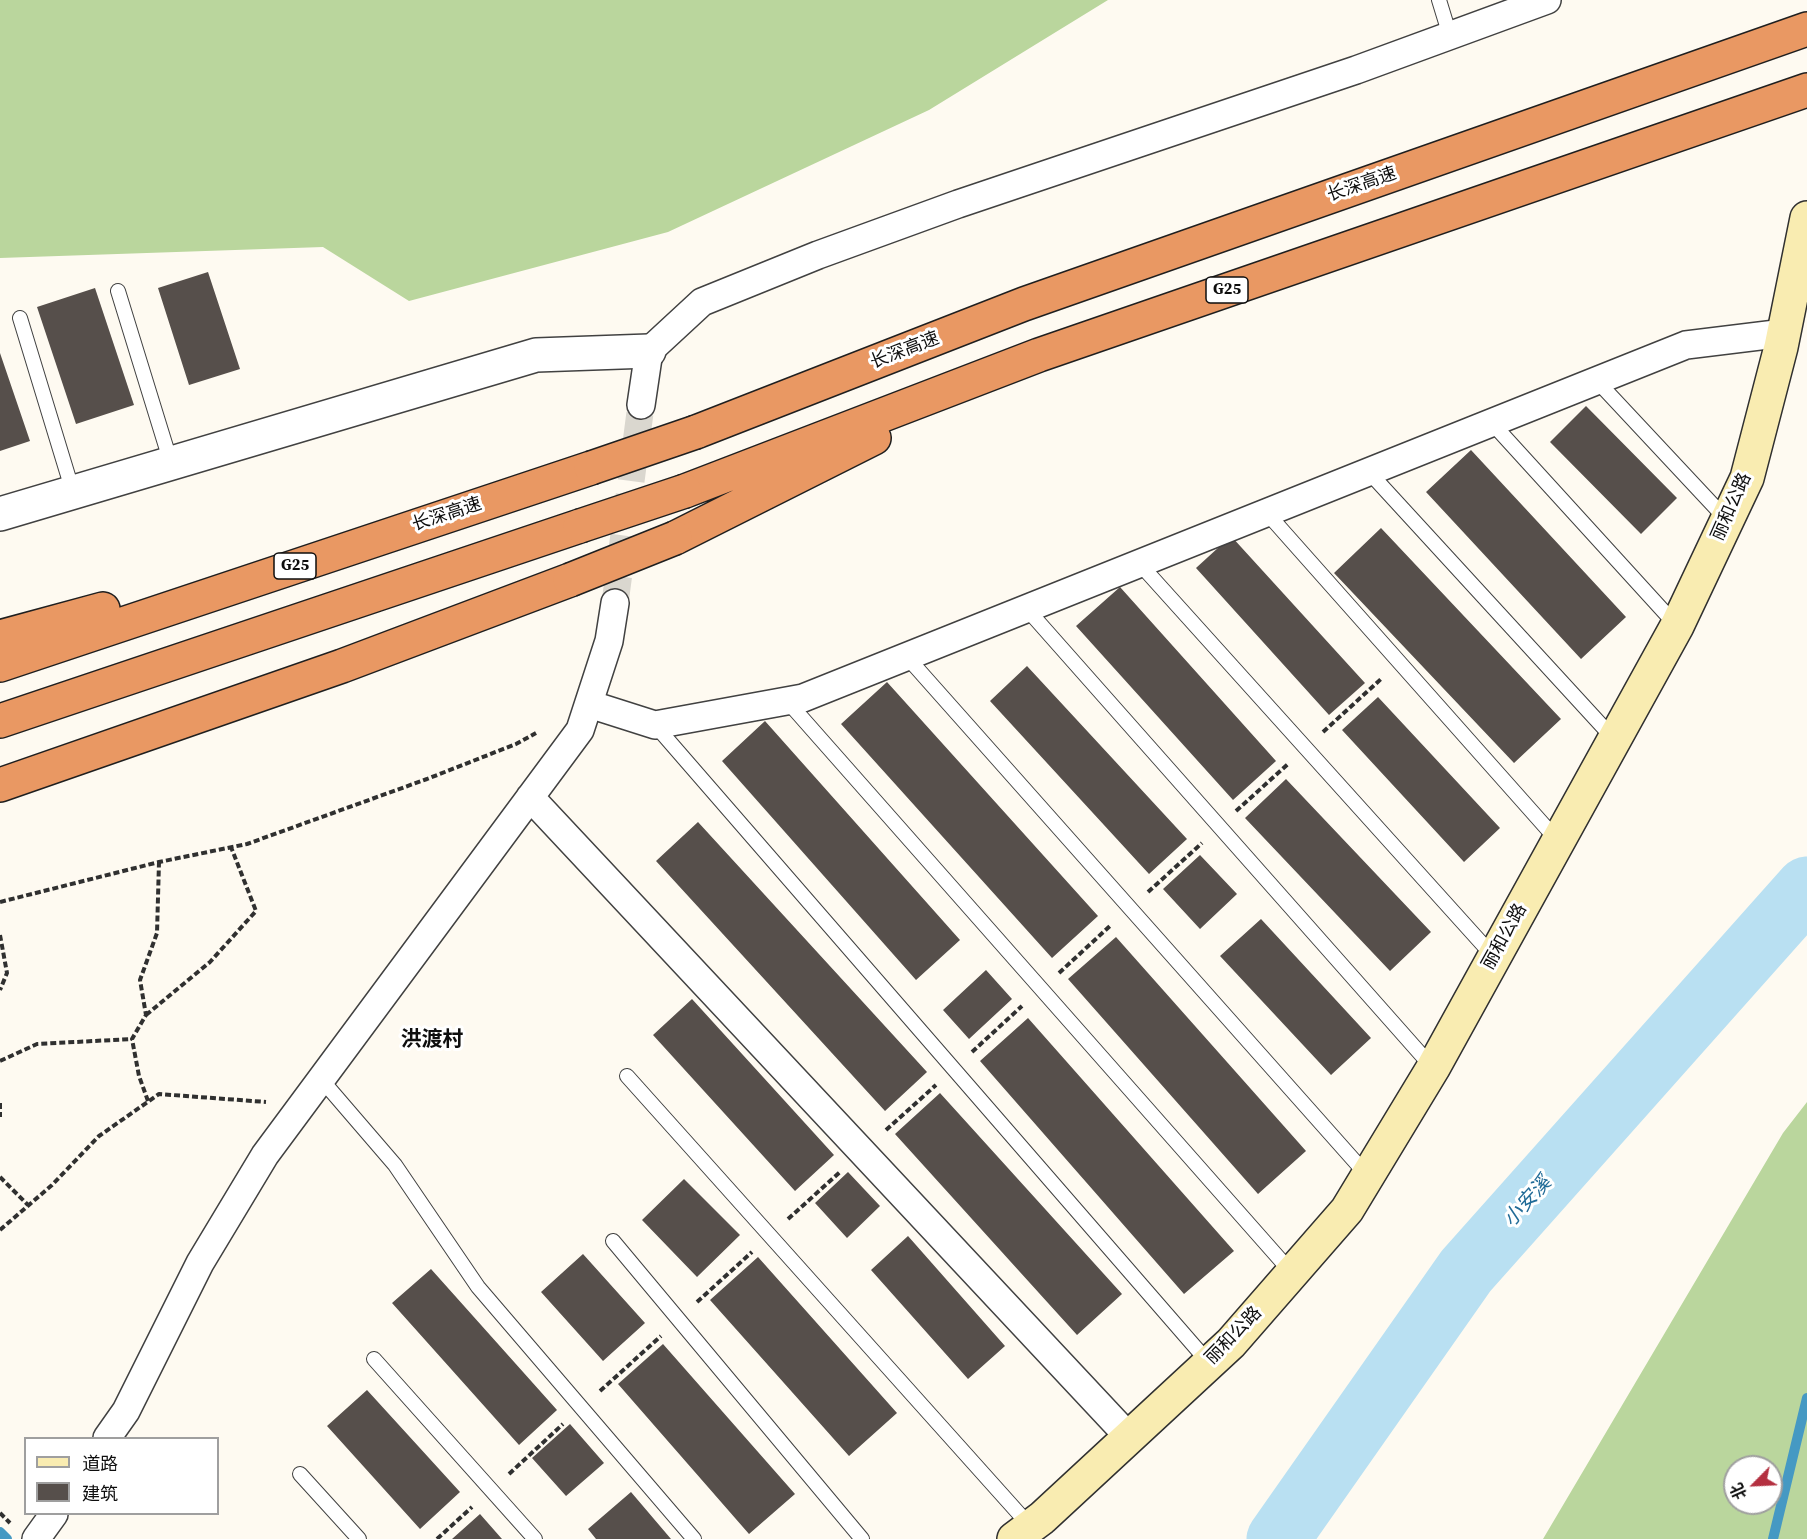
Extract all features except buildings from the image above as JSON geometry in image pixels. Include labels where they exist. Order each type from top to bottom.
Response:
[{"type":"highway","name":"长深高速","points":[[0,665],[696,432],[1024,304],[1807,29]]},
{"type":"highway","name":"G25","points":[[0,721],[685,491],[1039,355],[1807,90]]},
{"type":"highway","points":[[0,784],[342,666],[675,538],[1039,355]]},
{"type":"highway","points":[[0,637],[418,525]]},
{"type":"main road","name":"丽和公路","points":[[1022,1533],[1231,1343],[1347,1210],[1368,1177],[1433,1068],[1677,626],[1747,478],[1784,333],[1807,218]]},
{"type":"street","points":[[641,405],[649,351],[702,302],[818,255],[958,204],[1356,70],[1547,0]]},
{"type":"street","points":[[589,704],[655,725],[803,698],[1686,345],[1784,333]]},
{"type":"street","points":[[0,514],[536,355],[649,351]]},
{"type":"street","points":[[108,1437],[126,1411],[200,1263],[265,1155],[580,730],[609,641],[615,603]]},
{"type":"street","points":[[530,797],[1129,1437]]},
{"type":"street","points":[[36,1539],[53,1515]]},
{"type":"lane","points":[[1439,0],[1450,36]]},
{"type":"lane","points":[[118,291],[171,463]]},
{"type":"lane","points":[[20,318],[73,492]]},
{"type":"lane","points":[[1597,381],[1727,520]]},
{"type":"lane","points":[[1491,423],[1677,626]]},
{"type":"lane","points":[[1368,471],[1614,739]]},
{"type":"lane","points":[[1266,512],[1558,841]]},
{"type":"lane","points":[[1139,563],[1494,957]]},
{"type":"lane","points":[[1026,609],[1433,1068]]},
{"type":"lane","points":[[907,657],[1368,1177]]},
{"type":"lane","points":[[788,702],[1292,1273]]},
{"type":"lane","points":[[655,725],[1209,1363]]},
{"type":"lane","points":[[627,1076],[770,1235],[1022,1533]]},
{"type":"lane","points":[[321,1079],[395,1165],[478,1287],[694,1539]]},
{"type":"lane","points":[[613,1241],[862,1539]]},
{"type":"lane","points":[[374,1359],[535,1539]]},
{"type":"lane","points":[[300,1474],[359,1539]]},
{"type":"path","points":[[437,1539],[1399,663]]},
{"type":"path","points":[[0,902],[159,862],[248,844],[416,783],[516,744],[537,733]]},
{"type":"path","points":[[148,1101],[139,1077],[132,1039],[146,1015],[210,963],[256,911],[231,847]]},
{"type":"path","points":[[146,1015],[140,980],[157,933],[159,862]]},
{"type":"path","points":[[0,935],[7,973],[0,990]]},
{"type":"path","points":[[0,1061],[37,1044],[132,1039]]},
{"type":"path","points":[[0,1230],[99,1136],[159,1094],[302,1104]]},
{"type":"path","points":[[0,1103],[0,1117]]},
{"type":"path","points":[[0,1177],[28,1205]]},
{"type":"green space","points":[[0,0],[1108,0],[929,110],[668,232],[409,301],[323,247],[0,258]]},
{"type":"green space","points":[[1807,1102],[1807,1539],[1543,1539],[1783,1133]]},
{"type":"waterway","name":"小安溪","points":[[1278,1539],[1466,1271],[1807,888]]},
{"type":"waterway","points":[[1773,1539],[1807,1398]]},
{"type":"waterway","points":[[0,1532],[7,1539]]},
{"type":"tunnel","points":[[615,603],[641,405]]},
{"type":"district","name":"洪渡村","points":[[432,1041]]}]
